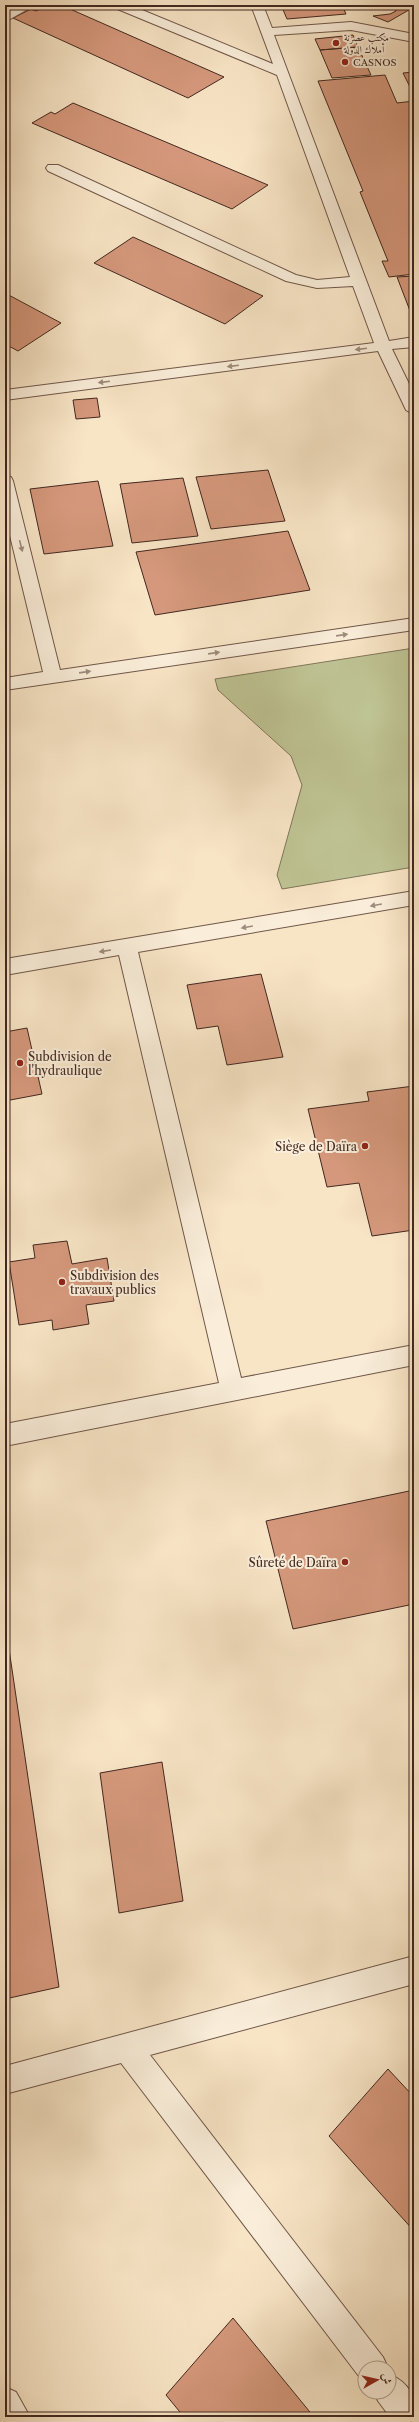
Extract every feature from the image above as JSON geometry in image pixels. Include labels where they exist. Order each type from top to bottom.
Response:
[{"type":"street","points":[[5,18],[29,5]]},
{"type":"street","points":[[119,5],[282,73]]},
{"type":"street","points":[[257,5],[383,346],[414,410]]},
{"type":"street","points":[[267,32],[351,26],[414,38]]},
{"type":"street","points":[[53,168],[291,278],[317,284],[359,281]]},
{"type":"street","points":[[5,395],[414,342]]},
{"type":"street","points":[[5,382],[24,393]]},
{"type":"street","points":[[5,481],[54,677]]},
{"type":"street","points":[[5,684],[414,624]]},
{"type":"street","points":[[5,967],[414,898]]},
{"type":"street","points":[[127,947],[233,1392]]},
{"type":"street","points":[[5,1435],[233,1392],[414,1355]]},
{"type":"street","points":[[5,2080],[414,1970]]},
{"type":"street","points":[[126,2047],[366,2360]]},
{"type":"street","points":[[397,2400],[410,2417]]},
{"type":"street","points":[[5,2403],[14,2417]]},
{"type":"green space","points":[[414,648],[414,867],[282,889],[277,875],[302,785],[291,756],[218,690],[215,679]]},
{"type":"building","points":[[47,5],[61,5],[224,77],[188,98],[13,18],[31,9],[36,11]]},
{"type":"building","points":[[281,5],[342,5],[346,14],[287,19]]},
{"type":"building","points":[[393,5],[414,5],[414,7],[388,22],[373,16],[390,14],[396,11]]},
{"type":"building","name":"مكتب عصرنة أملاك الدولة","points":[[353,35],[358,47],[320,50],[315,39]]},
{"type":"building","name":"CASNOS","points":[[358,47],[371,75],[332,78],[320,50]]},
{"type":"building","points":[[414,72],[414,95],[403,73]]},
{"type":"building","points":[[385,75],[397,103],[414,101],[414,274],[389,277],[382,261],[388,261],[360,192],[363,191],[318,81]]},
{"type":"building","points":[[73,103],[268,185],[232,209],[32,123],[51,112],[55,114]]},
{"type":"building","points":[[133,237],[263,296],[225,324],[94,263]]},
{"type":"building","points":[[414,276],[414,316],[412,316],[397,277]]},
{"type":"building","points":[[5,293],[61,323],[18,351],[5,344]]},
{"type":"building","points":[[97,398],[100,417],[76,419],[73,400]]},
{"type":"building","points":[[268,470],[285,521],[211,529],[196,477]]},
{"type":"building","points":[[183,478],[198,536],[132,543],[120,484]]},
{"type":"building","points":[[98,481],[113,546],[44,554],[30,489]]},
{"type":"building","points":[[288,531],[310,590],[155,615],[136,552]]},
{"type":"building","points":[[261,974],[283,1057],[227,1065],[218,1026],[197,1029],[187,985]]},
{"type":"building","name":"Subdivision de l'hydraulique","points":[[27,1028],[42,1094],[5,1101],[5,1032]]},
{"type":"building","name":"Siège de Daïra","points":[[414,1086],[414,1230],[372,1236],[359,1183],[327,1187],[308,1109],[369,1101],[367,1092]]},
{"type":"building","name":"Subdivision des travaux publics","points":[[67,1241],[72,1264],[107,1258],[114,1301],[86,1305],[89,1324],[53,1330],[52,1320],[19,1325],[9,1262],[35,1258],[33,1245]]},
{"type":"building","name":"Sûreté de Daïra","points":[[414,1490],[414,1604],[293,1629],[266,1521]]},
{"type":"building","points":[[5,1622],[59,1987],[5,1999]]},
{"type":"building","points":[[162,1762],[183,1901],[119,1913],[100,1773]]},
{"type":"building","points":[[388,2069],[414,2097],[414,2231],[329,2136]]},
{"type":"building","points":[[233,2318],[314,2417],[184,2417],[166,2395]]},
{"type":"place","name":"مكتب عصرنة أملاك الدولة","points":[[336,43]]},
{"type":"place","name":"CASNOS","points":[[345,62]]},
{"type":"place","name":"Subdivision de l'hydraulique","points":[[20,1063]]},
{"type":"place","name":"Siège de Daïra","points":[[365,1146]]},
{"type":"place","name":"Subdivision des travaux publics","points":[[62,1282]]},
{"type":"place","name":"Sûreté de Daïra","points":[[345,1562]]}]
